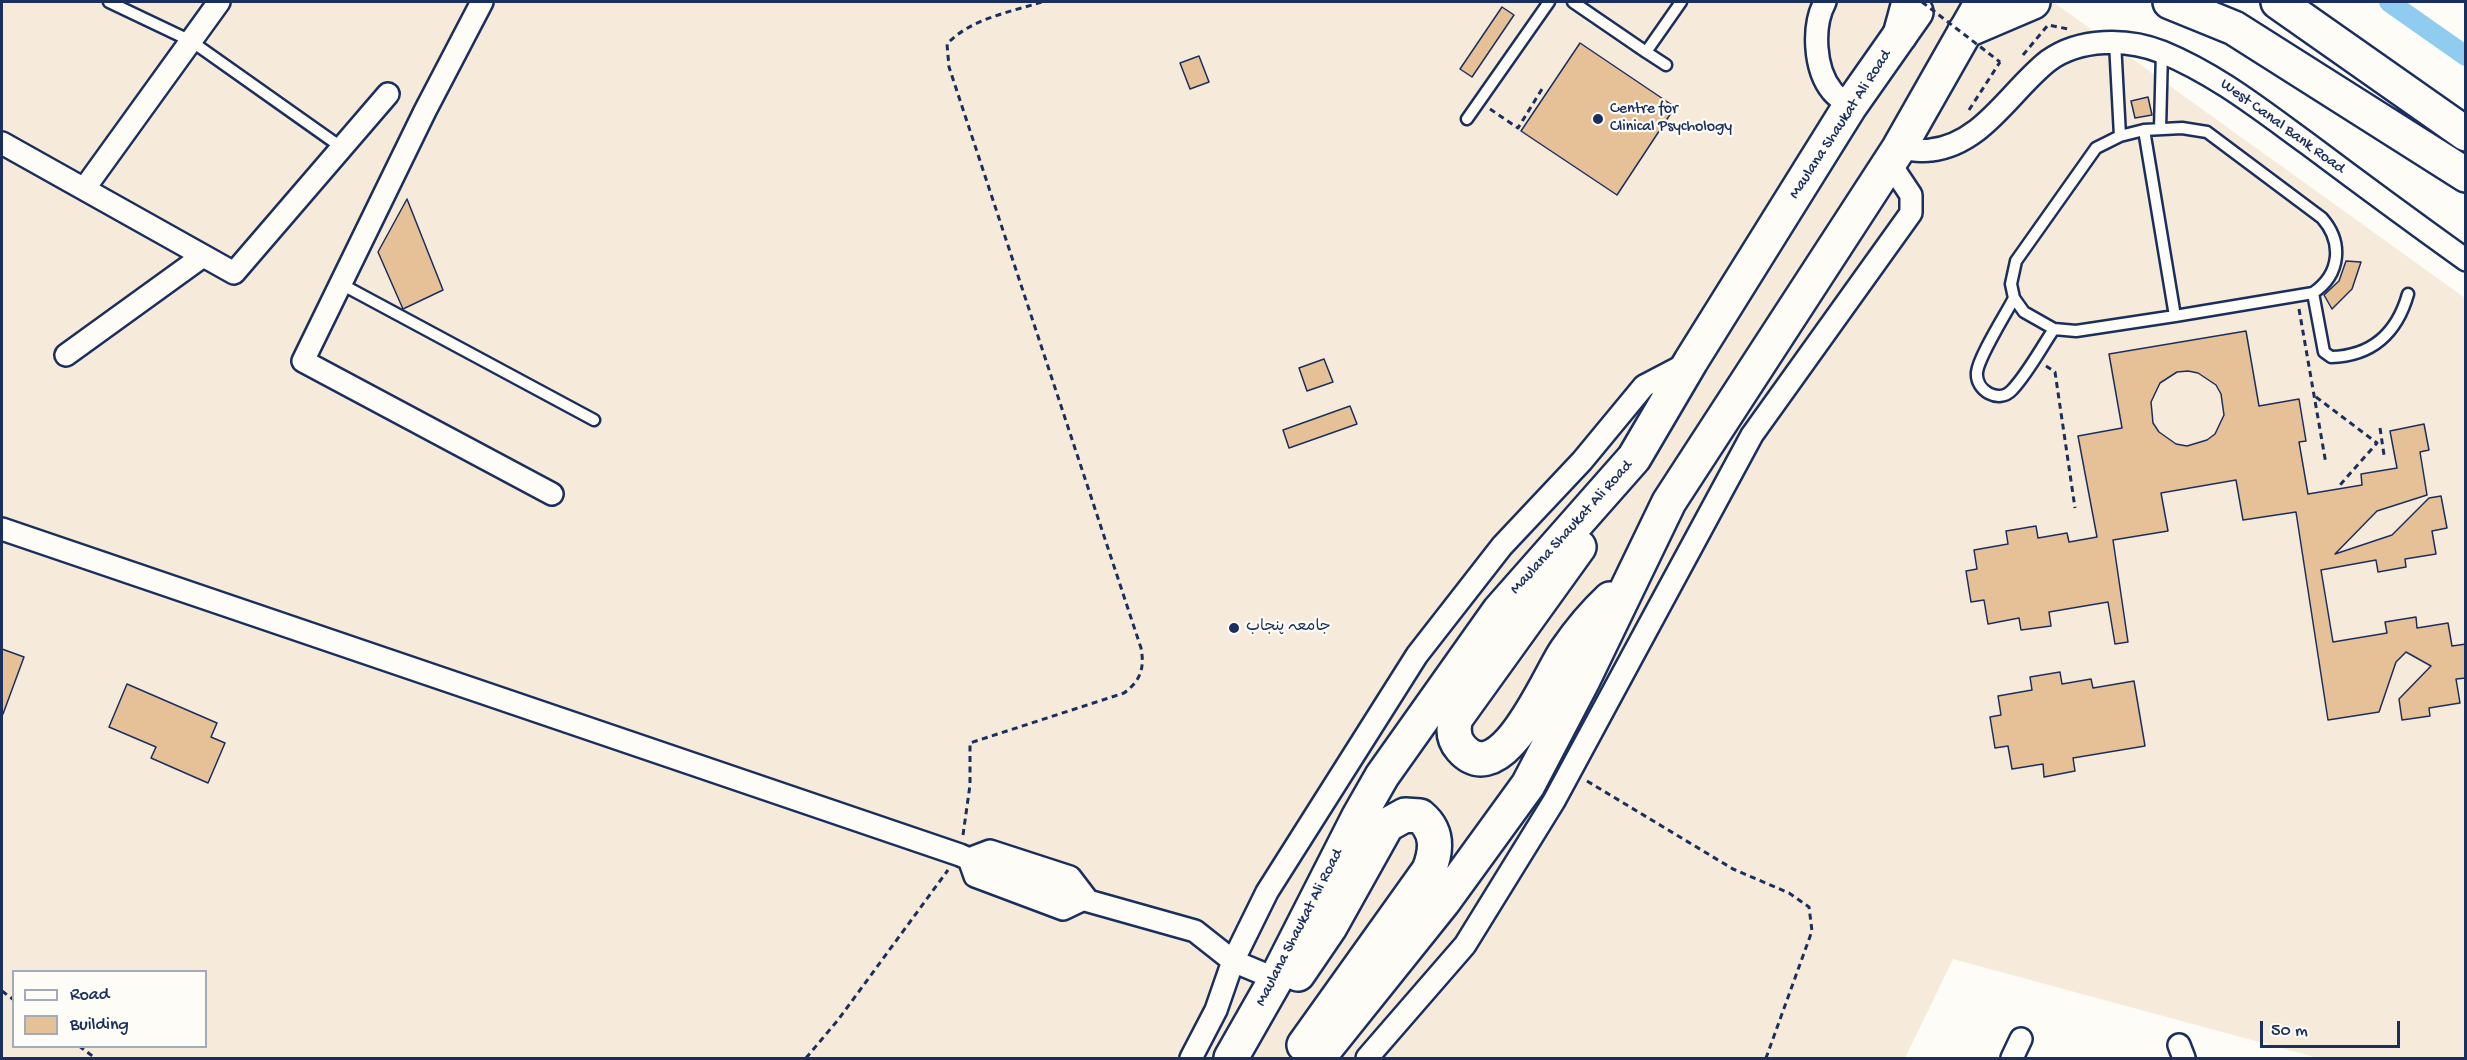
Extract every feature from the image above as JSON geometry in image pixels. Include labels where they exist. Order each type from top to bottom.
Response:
[{"type":"main road","points":[[1900,35],[1909,2]]},
{"type":"main road","name":"Maulana Shaukat Ali Road","points":[[1231,1059],[1276,979],[1358,818],[1399,752],[1499,610],[1623,472],[1850,106],[1922,2]]},
{"type":"main road","points":[[1318,1059],[1450,893],[1528,785],[1583,680],[1629,580],[1669,502],[1894,155],[1982,2]]},
{"type":"main road","points":[[1965,31],[2034,2]]},
{"type":"main road","points":[[2170,2],[2234,28],[2466,176]]},
{"type":"main road","points":[[2278,2],[2466,134]]},
{"type":"main road","points":[[1623,472],[1606,510],[1456,718],[1454,733],[1461,748],[1474,757],[1482,758],[1503,750],[1520,728],[1565,651],[1596,613],[1629,580]]},
{"type":"main road","points":[[1231,1059],[1294,979],[1330,927],[1388,825],[1405,815],[1420,816],[1432,830],[1435,843],[1435,855],[1429,870],[1336,998],[1296,1059]]},
{"type":"street","points":[[84,189],[219,2]]},
{"type":"street","points":[[482,2],[425,111],[303,361],[552,494]]},
{"type":"street","points":[[1825,2],[1816,28],[1821,70],[1832,92],[1850,106]]},
{"type":"street","name":"West Canal Bank Road","points":[[1894,155],[1930,151],[1951,145],[1972,135],[2049,60],[2070,49],[2115,42],[2138,44],[2162,51],[2228,85],[2466,260]]},
{"type":"street","points":[[2,143],[234,273],[388,94]]},
{"type":"street","points":[[1367,1059],[1465,945],[1570,770],[1752,435],[1911,213],[1911,195],[1894,155]]},
{"type":"street","points":[[66,355],[202,256]]},
{"type":"street","points":[[1191,1059],[1216,1010],[1233,962],[1267,892],[1417,655],[1502,546],[1582,461],[1644,386],[1691,361]]},
{"type":"street","points":[[2,529],[964,857],[990,851],[1070,877],[1086,898],[1195,931],[1233,962],[1276,979]]},
{"type":"street","points":[[964,857],[975,876],[1063,909],[1086,898]]},
{"type":"street","points":[[2012,1059],[2021,1039]]},
{"type":"lane","points":[[109,2],[191,41],[342,147]]},
{"type":"lane","points":[[1467,119],[1549,2]]},
{"type":"lane","points":[[1573,2],[1666,65]]},
{"type":"lane","points":[[1646,52],[1681,2]]},
{"type":"lane","points":[[2115,42],[2120,136]]},
{"type":"lane","points":[[2160,129],[2162,51]]},
{"type":"lane","points":[[2160,129],[2207,132],[2322,218],[2331,228],[2336,241],[2337,257],[2324,286],[2313,293],[2297,298],[2076,331],[2054,329],[2024,312],[2014,297],[2011,284],[2016,261],[2096,148],[2120,136],[2160,129]]},
{"type":"lane","points":[[2144,130],[2175,316]]},
{"type":"lane","points":[[341,284],[594,420]]},
{"type":"lane","points":[[2313,293],[2324,352],[2331,357],[2356,354],[2385,338],[2403,312],[2409,294]]},
{"type":"lane","points":[[2014,297],[1977,370],[1981,387],[1996,396],[2011,392],[2054,329]]},
{"type":"path","points":[[806,1059],[964,857],[970,785],[970,743],[1124,693],[1138,682],[1144,663],[1141,648],[949,67],[947,44],[955,35],[970,26],[1042,2]]},
{"type":"path","points":[[1922,2],[2000,62]]},
{"type":"path","points":[[1479,101],[1518,128],[1542,89]]},
{"type":"path","points":[[2297,298],[2326,464]]},
{"type":"path","points":[[2035,357],[2055,372],[2075,508]]},
{"type":"path","points":[[2314,396],[2377,443]]},
{"type":"path","points":[[2380,428],[2384,455]]},
{"type":"path","points":[[2340,485],[2377,443],[2382,442]]},
{"type":"path","points":[[1570,770],[1683,840],[1733,868],[1789,893],[1809,907],[1812,931],[1766,1059]]},
{"type":"path","points":[[80,1048],[95,1059]]},
{"type":"shaded area","name":"جامعہ پنجاب","points":[[2,2],[2053,2],[2465,298],[2465,1058],[2318,1058],[1953,959],[1905,1058],[2,1058]]},
{"type":"building","points":[[1502,7],[1514,15],[1472,77],[1460,69]]},
{"type":"building","name":"Centre for Clinical Psychology","points":[[1580,43],[1675,107],[1617,195],[1521,131]]},
{"type":"building","points":[[1199,56],[1209,82],[1190,89],[1180,63]]},
{"type":"building","points":[[2148,97],[2152,115],[2135,118],[2131,101]]},
{"type":"building","points":[[407,199],[443,290],[403,309],[378,252]]},
{"type":"building","points":[[2346,261],[2361,262],[2352,289],[2332,309],[2324,295],[2339,281]]},
{"type":"building","points":[[2246,331],[2259,406],[2299,399],[2306,441],[2299,442],[2308,494],[2362,485],[2361,474],[2397,468],[2390,431],[2424,424],[2429,450],[2420,452],[2427,495],[2377,511],[2335,554],[2392,535],[2429,498],[2441,496],[2447,528],[2432,531],[2436,554],[2405,559],[2406,567],[2378,572],[2376,560],[2321,570],[2333,642],[2387,633],[2385,622],[2416,617],[2417,628],[2448,623],[2452,646],[2466,644],[2466,678],[2456,679],[2460,703],[2429,708],[2430,716],[2402,720],[2399,699],[2431,666],[2406,652],[2396,662],[2379,712],[2328,720],[2296,512],[2243,520],[2236,480],[2161,493],[2168,531],[2113,540],[2128,642],[2115,644],[2108,602],[2049,612],[2051,626],[2021,630],[2019,618],[1988,624],[1984,600],[1971,602],[1966,571],[1977,569],[1974,550],[2008,544],[2006,531],[2036,526],[2038,538],[2067,533],[2069,542],[2097,537],[2078,436],[2122,428],[2109,354]],"holes":[[[2177,372],[2198,373],[2216,385],[2221,394],[2224,415],[2215,434],[2207,440],[2187,446],[2176,444],[2159,432],[2153,423],[2151,402],[2160,383]]]},
{"type":"building","points":[[1324,359],[1333,382],[1307,391],[1299,368]]},
{"type":"building","points":[[1350,406],[1357,424],[1289,448],[1283,430]]},
{"type":"building","points":[[2,649],[24,657],[3,714],[2,713]]},
{"type":"building","points":[[2060,672],[2062,684],[2091,679],[2093,688],[2134,681],[2145,746],[2073,758],[2075,771],[2044,777],[2043,764],[2012,769],[2008,746],[1995,748],[1990,717],[2001,715],[1998,696],[2032,690],[2030,677]]},
{"type":"building","points":[[127,684],[217,723],[211,737],[225,743],[208,783],[151,758],[156,747],[109,727]]},
{"type":"waterway","points":[[2389,2],[2466,56]]},
{"type":"place","name":"Centre for Clinical Psychology","points":[[1598,119]]},
{"type":"place","name":"جامعہ پنجاب","points":[[1234,628]]}]
